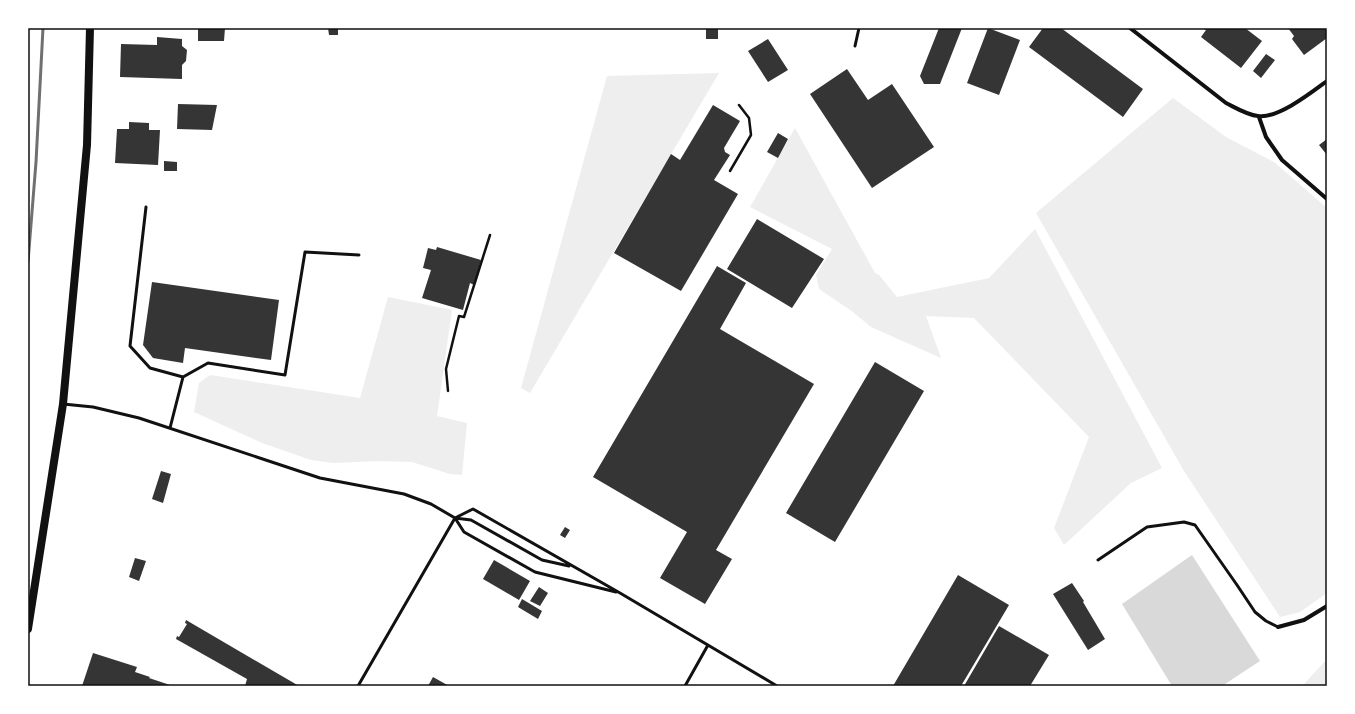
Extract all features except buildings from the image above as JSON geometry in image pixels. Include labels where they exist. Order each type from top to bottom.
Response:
[{"type":"main road","points":[[28,629],[63,404],[87,145],[90,28]]},
{"type":"street","points":[[1130,28],[1226,103],[1242,112],[1259,116],[1276,113],[1299,102],[1327,81]]},
{"type":"street","points":[[1259,116],[1266,137],[1282,160],[1327,200]]},
{"type":"street","points":[[1278,627],[1304,620],[1327,606]]},
{"type":"lane","points":[[855,46],[859,28]]},
{"type":"lane","points":[[146,207],[130,346],[150,368],[183,377],[208,363],[285,375],[305,252],[358,255]]},
{"type":"lane","points":[[170,428],[183,377]]},
{"type":"lane","points":[[63,404],[93,407],[140,418],[320,478],[404,494],[430,504],[454,518],[470,520],[542,560],[573,567]]},
{"type":"lane","points":[[358,686],[454,518],[473,510],[777,686]]},
{"type":"lane","points":[[454,518],[464,532],[535,572],[620,594]]},
{"type":"lane","points":[[1098,560],[1147,527],[1184,522],[1195,525],[1254,612],[1266,621],[1278,627]]},
{"type":"lane","points":[[685,686],[708,645]]},
{"type":"path","points":[[730,171],[751,135],[749,118],[739,105]]},
{"type":"path","points":[[448,391],[446,369],[459,316],[464,317],[490,235]]},
{"type":"shaded area","points":[[719,73],[530,393],[521,388],[607,76]]},
{"type":"shaded area","points":[[1173,98],[1226,137],[1274,162],[1327,208],[1327,593],[1300,612],[1280,617],[1184,471],[1036,213]]},
{"type":"shaded area","points":[[795,128],[875,273],[879,275],[897,297],[989,278],[1035,229],[1162,468],[1131,483],[1064,545],[1054,528],[1089,437],[974,318],[926,316],[941,358],[871,327],[853,312],[819,289],[816,275],[832,249],[750,207]]},
{"type":"shaded area","points":[[388,297],[452,310],[437,416],[467,423],[462,475],[450,474],[412,462],[379,461],[333,463],[311,460],[262,443],[194,412],[199,383],[210,375],[360,398]]},
{"type":"shaded area","points":[[1192,555],[1260,661],[1222,686],[1172,686],[1122,604]]},
{"type":"shaded area","points":[[1327,659],[1327,686],[1301,686],[1304,684]]},
{"type":"railway","points":[[28,262],[36,162],[43,28]]}]
